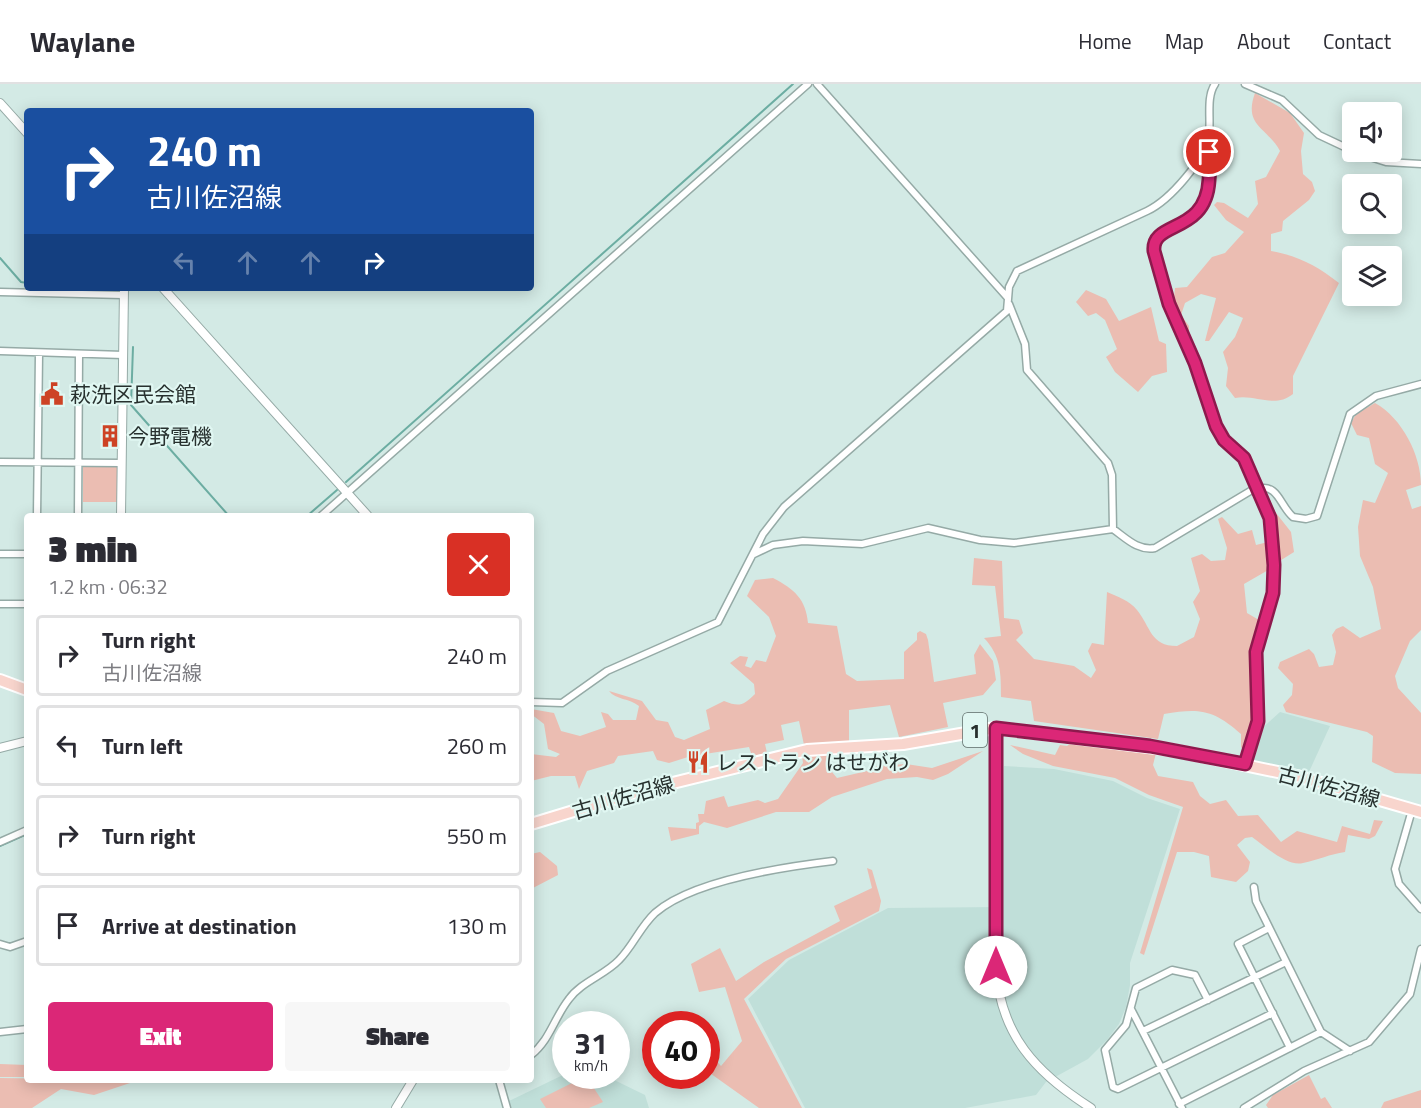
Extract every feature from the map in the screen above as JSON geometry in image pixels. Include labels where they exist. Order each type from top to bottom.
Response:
[{"type":"main road","points":[[0,680],[24,689]]},
{"type":"main road","name":"古川佐沼線","points":[[534,823],[636,792],[807,750],[903,744],[996,728],[1150,746],[1245,764],[1297,776],[1416,811]]},
{"type":"street","points":[[324,513],[808,84]]},
{"type":"street","points":[[817,84],[1008,300],[1024,344],[1028,370],[1108,463],[1112,475],[1113,529]]},
{"type":"street","points":[[1215,84],[1210,95],[1206,147],[1210,158],[1209,189],[1205,202],[1192,218],[1159,234],[1153,244],[1169,304],[1195,363],[1216,426],[1224,440],[1244,458],[1270,518],[1273,593],[1256,652],[1258,721],[1245,764]]},
{"type":"street","points":[[1245,84],[1282,100],[1319,135],[1342,146]]},
{"type":"street","points":[[0,103],[24,131]]},
{"type":"street","points":[[534,702],[562,703],[607,671],[718,622],[770,523],[784,507],[1007,311],[1013,275],[1024,266],[1162,203],[1206,147]]},
{"type":"street","points":[[1386,162],[1421,164]]},
{"type":"street","points":[[0,292],[124,291],[121,513]]},
{"type":"street","points":[[166,291],[366,513]]},
{"type":"street","points":[[0,351],[123,355]]},
{"type":"street","points":[[38,513],[39,354]]},
{"type":"street","points":[[78,513],[79,354]]},
{"type":"street","points":[[754,554],[773,545],[803,541],[862,544],[928,528],[980,540],[1014,543],[1113,529],[1137,547],[1155,548],[1257,488],[1265,487],[1274,491],[1293,517],[1306,519],[1317,516],[1350,414],[1376,396],[1421,384]]},
{"type":"street","points":[[0,462],[121,463]]},
{"type":"street","points":[[0,554],[24,554]]},
{"type":"street","points":[[0,604],[24,604]]},
{"type":"street","points":[[996,728],[996,967],[1000,1000],[1011,1029],[1036,1065],[1062,1090],[1091,1108]]},
{"type":"street","points":[[0,748],[24,742]]},
{"type":"street","points":[[1416,811],[1395,869],[1399,884],[1421,909]]},
{"type":"street","points":[[0,842],[24,831]]},
{"type":"street","points":[[534,1052],[552,1031],[569,998],[620,959],[649,919],[668,904],[698,890],[722,883],[793,866],[833,861]]},
{"type":"street","points":[[1254,887],[1256,901],[1321,1032],[1350,1051]]},
{"type":"street","points":[[1269,928],[1238,944],[1290,1048]]},
{"type":"street","points":[[0,944],[10,947],[24,942]]},
{"type":"street","points":[[1244,1108],[1286,1081],[1363,1046],[1377,1034],[1410,994],[1421,949]]},
{"type":"street","points":[[1143,1031],[1286,962]]},
{"type":"street","points":[[1208,1000],[1195,975],[1172,970],[1136,988],[1125,1025],[1105,1050],[1113,1087],[1118,1089],[1273,1013]]},
{"type":"street","points":[[1131,1009],[1180,1106],[1321,1032]]},
{"type":"street","points":[[0,1032],[24,1029]]},
{"type":"street","points":[[396,1108],[411,1083]]},
{"type":"street","points":[[500,1083],[507,1108]]},
{"type":"shaded area","points":[[1255,93],[1290,113],[1304,133],[1301,151],[1303,174],[1312,182],[1315,191],[1309,200],[1283,221],[1282,231],[1271,234],[1271,251],[1307,262],[1339,283],[1293,376],[1293,394],[1272,401],[1235,398],[1226,386],[1228,368],[1223,352],[1235,337],[1243,318],[1229,312],[1209,341],[1205,341],[1216,298],[1201,294],[1185,303],[1181,315],[1189,326],[1189,342],[1173,307],[1175,288],[1187,287],[1212,257],[1225,253],[1244,232],[1226,220],[1214,205],[1217,202],[1224,203],[1248,218],[1258,204],[1255,181],[1266,177],[1280,151],[1254,120],[1252,104]]},
{"type":"shaded area","points":[[1086,290],[1106,299],[1119,321],[1151,307],[1159,341],[1166,344],[1167,372],[1152,376],[1138,392],[1115,372],[1106,357],[1117,349],[1105,320],[1096,313],[1088,316],[1076,302]]},
{"type":"shaded area","points":[[1375,403],[1394,418],[1408,438],[1420,473],[1421,485],[1406,490],[1412,509],[1421,506],[1421,630],[1410,641],[1395,676],[1398,688],[1421,713],[1421,774],[1395,773],[1372,762],[1373,736],[1367,732],[1286,712],[1283,705],[1292,695],[1293,684],[1278,668],[1280,662],[1309,649],[1314,654],[1319,667],[1333,665],[1336,652],[1332,635],[1336,629],[1343,626],[1360,638],[1381,629],[1373,587],[1360,556],[1358,527],[1363,500],[1375,503],[1388,473],[1375,464],[1369,438],[1357,435],[1351,423],[1356,414]]},
{"type":"shaded area","points":[[86,463],[115,463],[119,467],[118,502],[83,502],[83,466]]},
{"type":"shaded area","points":[[1269,504],[1291,532],[1294,552],[1278,562],[1276,530]]},
{"type":"shaded area","points":[[1222,517],[1238,534],[1252,530],[1256,545],[1268,542],[1270,569],[1244,584],[1247,613],[1259,620],[1252,651],[1255,705],[1246,745],[1241,748],[1241,734],[1222,719],[1205,712],[1187,711],[1164,714],[1158,739],[1034,721],[1031,701],[1001,697],[997,658],[984,638],[1001,636],[995,586],[972,585],[974,558],[1002,561],[1004,618],[1019,620],[1023,633],[1016,640],[1034,659],[1074,666],[1091,678],[1096,670],[1088,651],[1092,643],[1104,645],[1107,592],[1134,607],[1152,634],[1161,643],[1177,646],[1194,637],[1200,619],[1193,602],[1200,591],[1191,558],[1202,554],[1211,561],[1225,560],[1227,548],[1218,519]]},
{"type":"shaded area","points":[[773,578],[787,586],[802,601],[808,623],[837,626],[846,674],[857,681],[904,679],[904,652],[917,640],[917,633],[920,631],[926,634],[928,640],[934,682],[976,674],[974,655],[980,644],[993,661],[996,680],[983,695],[943,703],[948,727],[899,737],[890,705],[849,710],[849,741],[804,745],[799,721],[781,725],[784,740],[765,744],[767,753],[752,756],[749,747],[705,754],[703,757],[689,760],[688,757],[669,763],[657,760],[653,751],[618,756],[614,763],[587,771],[579,789],[575,776],[551,776],[534,780],[534,754],[556,757],[560,754],[548,749],[544,724],[534,716],[534,710],[554,713],[561,731],[580,736],[606,727],[601,712],[608,714],[613,720],[636,720],[639,706],[609,691],[642,701],[656,720],[668,722],[675,737],[684,740],[710,729],[706,710],[724,701],[741,704],[751,698],[755,694],[754,684],[730,663],[740,656],[748,657],[745,666],[751,668],[756,660],[766,662],[776,636],[769,617],[747,596],[755,580]]},
{"type":"shaded area","points":[[1280,712],[1330,726],[1308,774],[1251,760],[1259,731]]},
{"type":"shaded area","points":[[1074,741],[1156,753],[1153,765],[1158,776],[1193,782],[1200,796],[1210,804],[1226,800],[1238,816],[1258,815],[1281,842],[1297,831],[1337,842],[1342,826],[1370,834],[1374,820],[1383,821],[1375,836],[1369,839],[1348,835],[1345,852],[1303,863],[1283,859],[1252,837],[1245,838],[1237,845],[1250,862],[1248,871],[1236,882],[1211,877],[1209,856],[1194,852],[1177,852],[1144,955],[1140,953],[1183,807],[1149,795],[1115,778],[1053,766],[1023,754],[1010,745],[1055,755],[1060,745],[1067,746]]},
{"type":"shaded area","points":[[983,751],[948,774],[933,780],[917,777],[887,779],[832,797],[809,812],[776,812],[727,828],[704,822],[699,826],[699,834],[671,841],[668,827],[696,829],[696,823],[699,822],[698,814],[704,814],[706,801],[724,796],[728,807],[758,800],[765,803],[778,799],[803,763],[802,756],[831,753],[832,772],[837,778],[867,771],[877,766],[906,764],[932,768]]},
{"type":"shaded area","points":[[1004,766],[1054,769],[1113,781],[1147,798],[1180,809],[1130,963],[1130,985],[1126,1007],[1119,1024],[1088,1059],[1046,1082],[1036,1095],[965,1108],[805,1108],[748,999],[789,960],[888,908],[1000,907]]},
{"type":"shaded area","points":[[540,852],[557,866],[558,875],[534,887],[534,853]]},
{"type":"shaded area","points":[[867,868],[872,870],[881,901],[879,911],[786,959],[744,999],[802,1108],[759,1108],[720,1080],[720,1065],[742,1041],[725,987],[699,992],[691,964],[720,948],[736,981],[764,962],[840,921],[834,906],[872,888]]},
{"type":"shaded area","points":[[0,1064],[24,1065],[24,1077],[0,1077]]},
{"type":"shaded area","points":[[1309,1075],[1321,1099],[1325,1097],[1332,1108],[1268,1108],[1266,1105],[1273,1095]]},
{"type":"shaded area","points":[[0,1078],[24,1078],[24,1083],[130,1083],[94,1095],[61,1089],[32,1108],[0,1108]]},
{"type":"shaded area","points":[[552,1080],[552,1089],[630,1088],[645,1095],[649,1108],[509,1108],[507,1102]]},
{"type":"shaded area","points":[[560,1089],[594,1089],[603,1102],[589,1108],[546,1108],[540,1099]]},
{"type":"shaded area","points":[[1421,1090],[1421,1108],[1381,1108],[1384,1102]]},
{"type":"waterway","points":[[346,482],[793,84]]},
{"type":"waterway","points":[[0,258],[24,282]]},
{"type":"waterway","points":[[133,347],[131,405],[226,513]]},
{"type":"waterway","points":[[310,513],[337,490]]},
{"type":"waterway","points":[[0,846],[24,835]]},
{"type":"place","name":"萩洗区民会館","points":[[52,394]]},
{"type":"place","name":"今野電機","points":[[110,436]]},
{"type":"place","name":"レストラン はせがわ","points":[[698,762]]},
{"type":"route","points":[[996,967],[996,728],[1150,746],[1245,764],[1258,721],[1256,652],[1273,593],[1270,518],[1247,463],[1240,453],[1224,440],[1216,426],[1195,363],[1176,325],[1161,282],[1153,244],[1159,234],[1192,218],[1202,207],[1209,189],[1209,152]]}]
